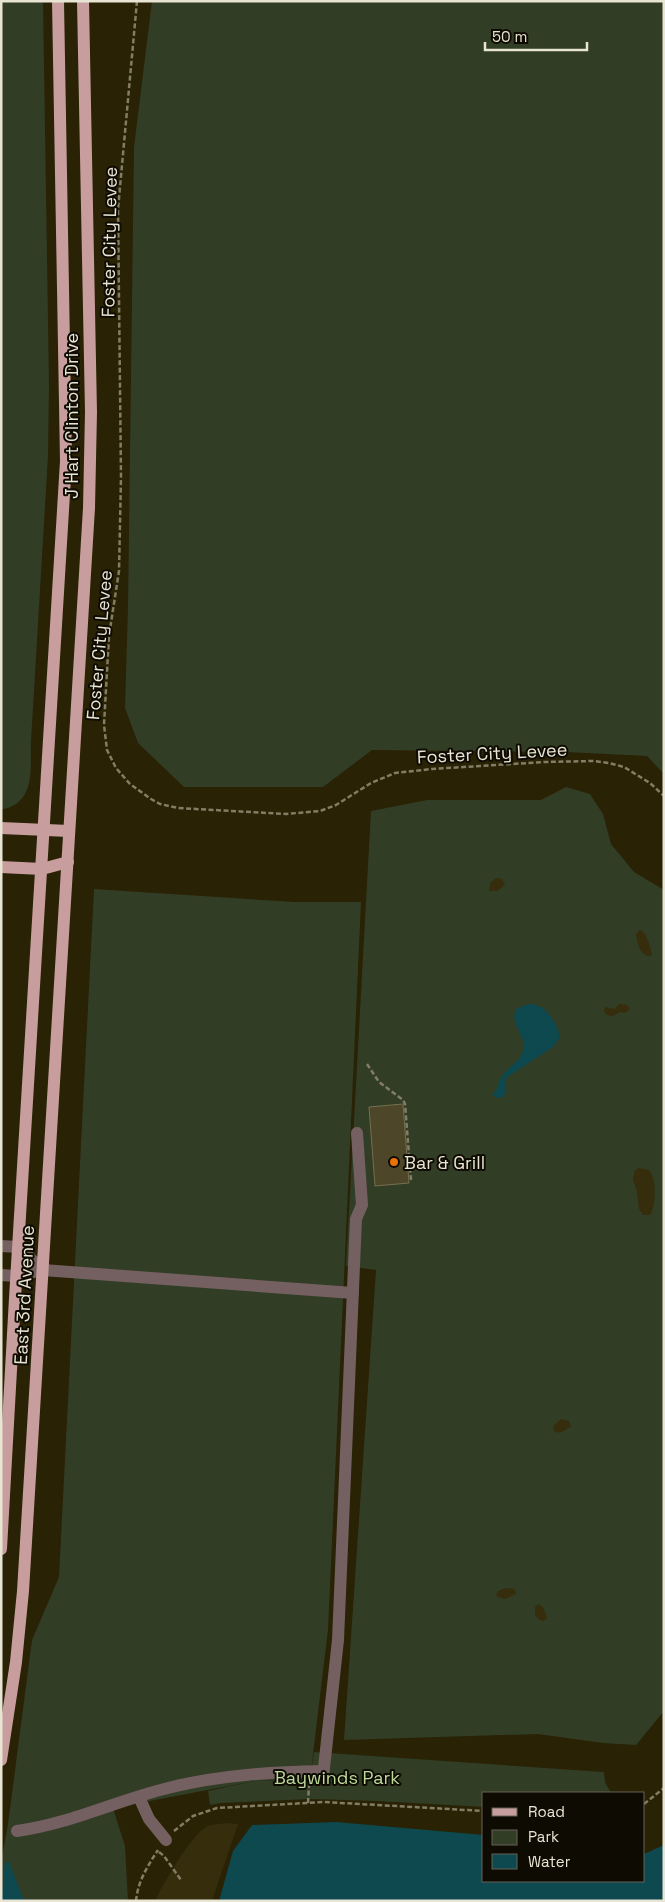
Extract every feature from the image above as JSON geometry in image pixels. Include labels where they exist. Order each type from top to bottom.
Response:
[{"type":"main road","name":"J Hart Clinton Drive","points":[[44,830],[66,461],[58,1]]},
{"type":"main road","name":"J Hart Clinton Drive","points":[[69,831],[91,462],[83,1]]},
{"type":"main road","points":[[1,828],[69,831]]},
{"type":"main road","name":"East 3rd Avenue","points":[[1,1549],[44,830]]},
{"type":"main road","name":"East 3rd Avenue","points":[[1,1760],[16,1662],[23,1591],[69,831]]},
{"type":"main road","points":[[1,867],[42,868],[68,862]]},
{"type":"street","points":[[18,1831],[42,1827],[170,1787],[216,1778],[260,1773],[323,1774],[338,1640],[356,1220],[362,1205],[357,1133]]},
{"type":"street","points":[[1,1246],[18,1247],[42,1270]]},
{"type":"street","points":[[1,1275],[16,1276],[42,1270],[353,1293]]},
{"type":"street","points":[[139,1797],[148,1819],[166,1840]]},
{"type":"path","name":"Foster City Levee","points":[[137,1],[118,209],[121,476],[119,571],[109,636],[104,725],[107,750],[116,768],[130,784],[152,800],[160,804],[196,810],[286,814],[320,811],[336,805],[371,783],[395,773],[432,768],[544,762],[609,762],[624,767],[664,796]]},
{"type":"path","points":[[367,1064],[379,1082],[403,1100],[405,1104],[411,1180]]},
{"type":"path","points":[[308,1803],[309,1782],[323,1774]]},
{"type":"path","points":[[645,1803],[664,1788]]},
{"type":"path","points":[[136,1901],[137,1889],[142,1876],[166,1840],[193,1816],[217,1808],[324,1802],[482,1811]]},
{"type":"path","points":[[157,1851],[164,1856],[181,1880]]},
{"type":"green space","points":[[1,1],[43,1],[49,385],[48,456],[29,784],[22,798],[16,804],[1,809]]},
{"type":"green space","points":[[152,1],[664,1],[664,774],[647,756],[567,752],[372,750],[323,787],[184,787],[138,743],[125,708],[134,147]]},
{"type":"green space","points":[[566,787],[590,794],[603,814],[611,844],[634,872],[664,890],[664,1711],[636,1745],[603,1743],[538,1734],[344,1740],[376,1270],[346,1266],[371,811],[427,800],[541,800]]},
{"type":"green space","points":[[94,889],[294,902],[361,902],[328,1630],[310,1779],[255,1781],[113,1808],[125,1846],[128,1901],[1,1901],[1,1863],[8,1824],[32,1640],[59,1577]]},
{"type":"green space","name":"Baywinds Park","points":[[314,1752],[604,1772],[605,1782],[610,1792],[482,1792],[482,1807],[311,1799],[210,1805],[208,1791],[254,1781],[310,1779]]},
{"type":"sand","points":[[496,878],[502,879],[505,885],[497,891],[489,891],[490,883]]},
{"type":"sand","points":[[640,930],[648,940],[652,954],[650,956],[641,951],[638,944],[636,934]]},
{"type":"sand","points":[[619,1004],[627,1005],[629,1010],[613,1016],[607,1015],[604,1012],[605,1007],[615,1009]]},
{"type":"sand","points":[[639,1168],[649,1170],[652,1174],[654,1199],[650,1215],[643,1215],[639,1209],[633,1179],[635,1170]]},
{"type":"sand","points":[[561,1419],[569,1421],[571,1426],[562,1432],[556,1432],[553,1426]]},
{"type":"sand","points":[[506,1588],[515,1589],[516,1594],[505,1599],[496,1595],[498,1591]]},
{"type":"sand","points":[[538,1604],[545,1611],[547,1618],[544,1621],[539,1620],[535,1615],[535,1607]]},
{"type":"sand","points":[[227,1823],[238,1824],[212,1901],[155,1901],[186,1849],[201,1831],[208,1826]]},
{"type":"water","points":[[528,1004],[540,1007],[549,1014],[556,1025],[560,1037],[553,1047],[506,1078],[505,1094],[502,1098],[498,1098],[492,1095],[504,1074],[523,1052],[524,1043],[514,1018],[518,1008]]},
{"type":"water","points":[[336,1822],[482,1835],[482,1882],[645,1882],[645,1854],[664,1845],[664,1901],[219,1901],[233,1851],[252,1825]]},
{"type":"water","points":[[5,1862],[9,1862],[24,1901],[1,1901]]},
{"type":"building","points":[[403,1104],[409,1183],[375,1186],[369,1107]]},
{"type":"place","name":"Bar & Grill","points":[[394,1162]]}]
